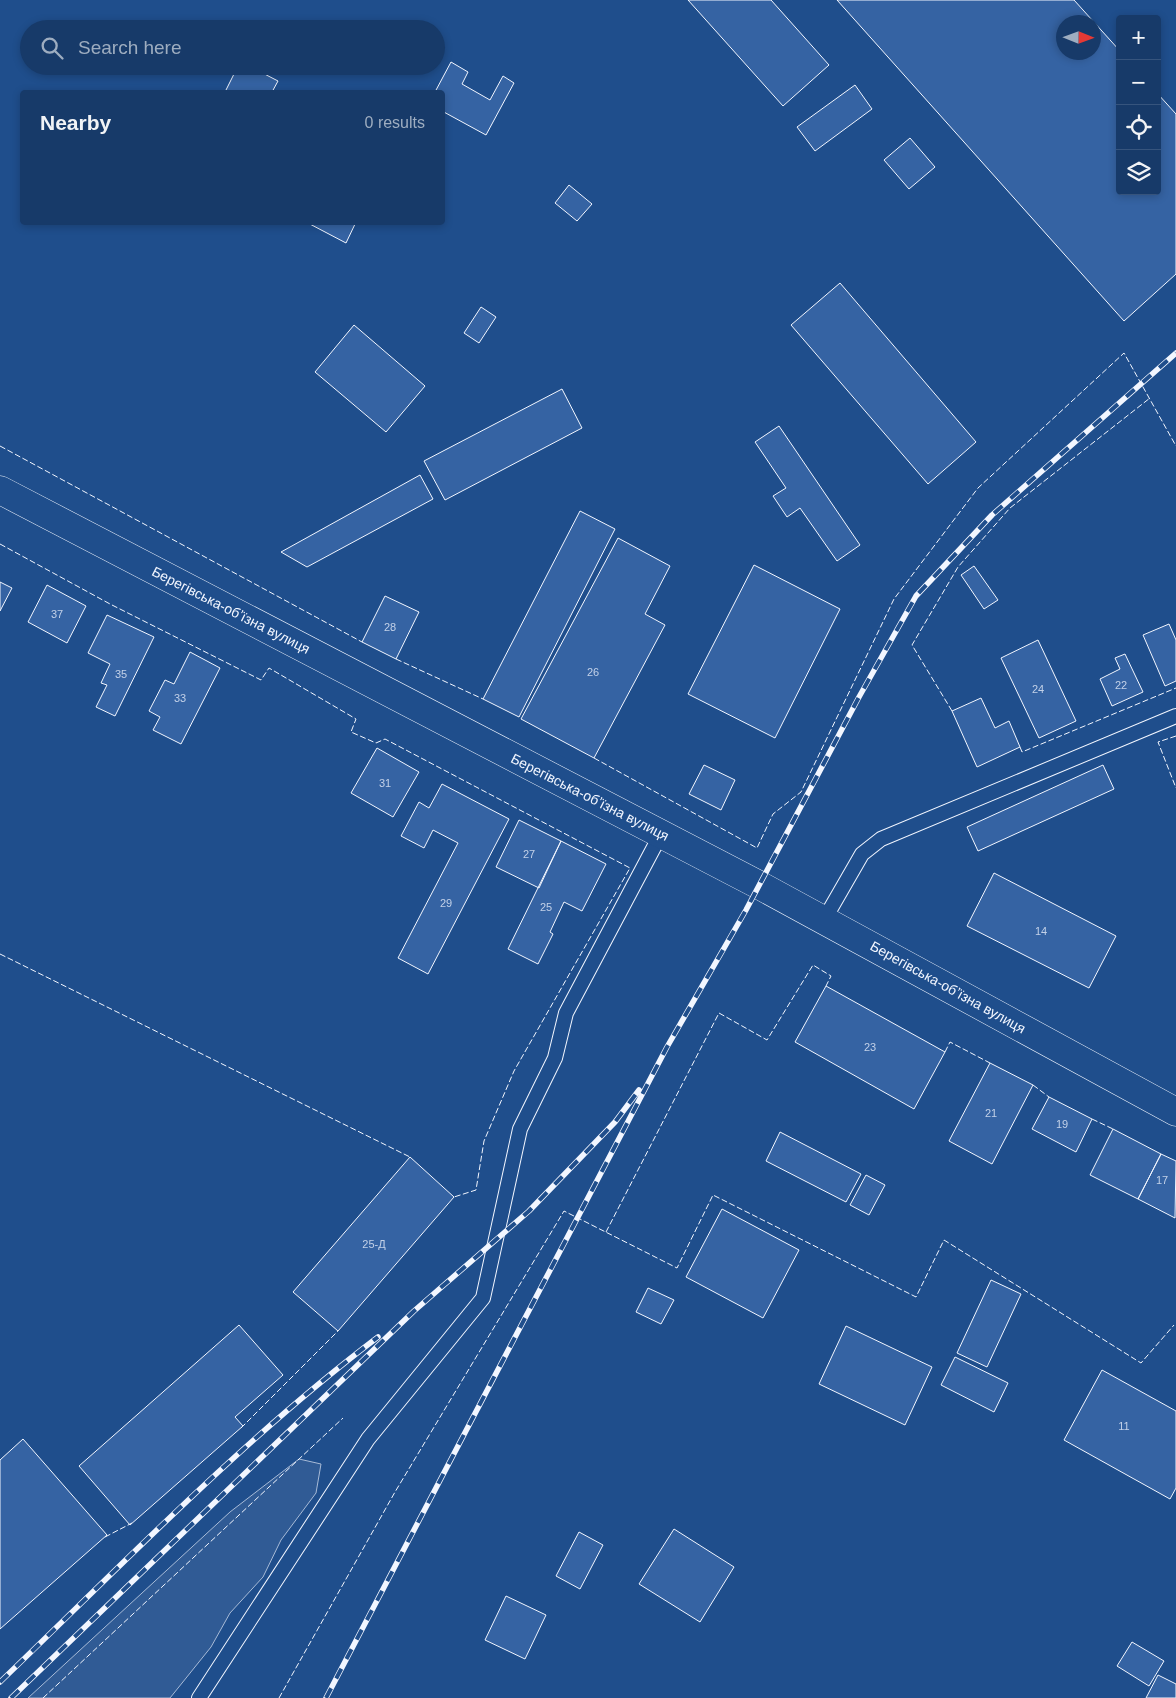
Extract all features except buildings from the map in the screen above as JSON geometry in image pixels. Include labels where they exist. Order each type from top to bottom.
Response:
[{"type":"highway","name":"Берегівська-обʼїзна вулиця","points":[[0,490],[824,920],[1176,1112]]},
{"type":"lane","points":[[824,920],[858,860],[881,839],[1176,716]]},
{"type":"lane","points":[[199,1698],[368,1439],[483,1298],[520,1129],[555,1058],[566,1013],[661,834]]},
{"type":"shaded area","points":[[299,1459],[321,1464],[316,1493],[281,1540],[263,1577],[230,1613],[211,1647],[170,1698],[28,1698],[230,1512]]},
{"type":"railway","points":[[326,1698],[667,1047],[746,910],[859,697],[916,596],[992,515],[1176,353]]},
{"type":"railway","points":[[11,1698],[414,1311],[529,1211],[615,1122],[639,1090]]},
{"type":"railway","points":[[0,1682],[231,1460],[378,1337]]},
{"type":"fence","points":[[594,758],[757,848],[773,814],[801,792],[894,599],[978,488],[1124,353],[1176,446]]},
{"type":"fence","points":[[952,711],[912,645],[958,567],[1010,508],[1150,398]]},
{"type":"fence","points":[[0,446],[362,642]]},
{"type":"fence","points":[[0,544],[110,604],[261,680],[269,668],[356,719],[351,732],[376,743],[385,739],[630,868],[514,1071],[484,1141],[476,1190],[454,1197]]},
{"type":"fence","points":[[396,659],[483,699]]},
{"type":"fence","points":[[1020,747],[1022,752],[1176,688]]},
{"type":"fence","points":[[1176,736],[1158,742],[1176,788]]},
{"type":"fence","points":[[0,954],[410,1157]]},
{"type":"fence","points":[[606,1232],[719,1013],[767,1040],[813,965],[831,976],[826,986]]},
{"type":"fence","points":[[945,1052],[950,1042],[990,1063]]},
{"type":"fence","points":[[1033,1085],[1049,1097]]},
{"type":"fence","points":[[1092,1119],[1113,1129]]},
{"type":"fence","points":[[279,1698],[395,1492],[564,1211],[677,1268],[713,1195],[916,1297],[944,1240],[1141,1363],[1174,1325]]},
{"type":"fence","points":[[241,1428],[338,1331]]},
{"type":"fence","points":[[43,1698],[343,1418]]},
{"type":"fence","points":[[105,1537],[132,1523]]}]
